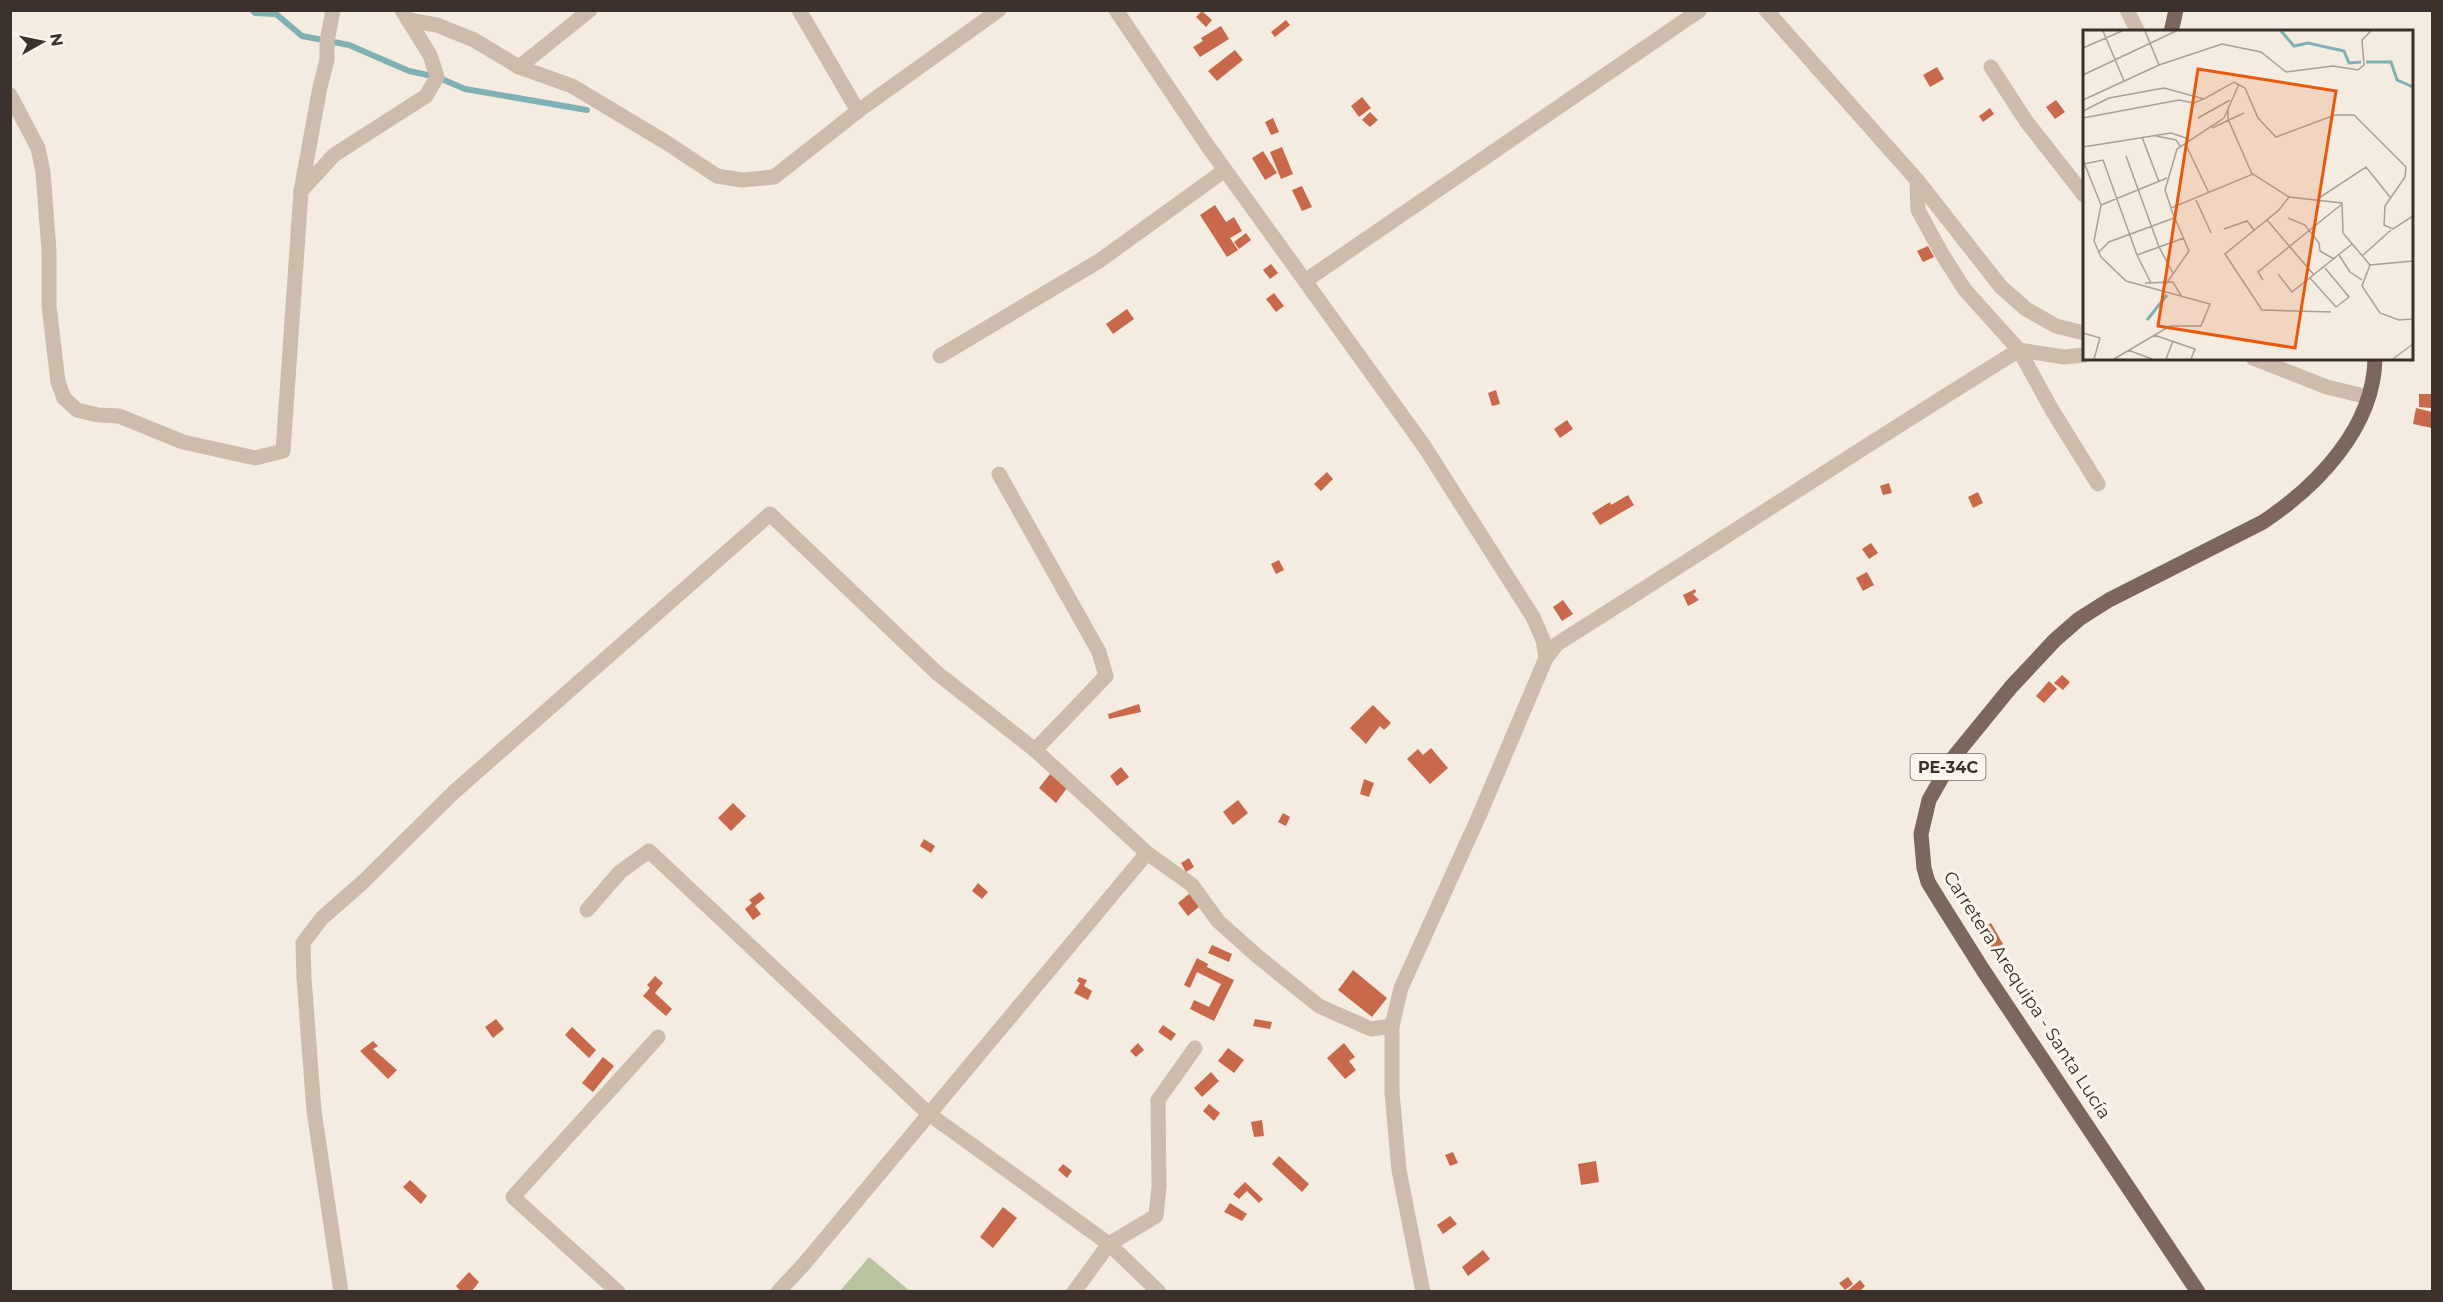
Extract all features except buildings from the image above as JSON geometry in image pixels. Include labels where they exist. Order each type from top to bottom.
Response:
[{"type":"main road","points":[[2171,30],[2176,10]]},
{"type":"main road","name":"Carretera Arequipa - Santa Lucía","points":[[2199,1292],[1989,980],[1928,882],[1921,848],[1923,821],[1929,800],[1953,758],[2041,654],[2079,619],[2109,600],[2238,535],[2283,509],[2331,463],[2357,425],[2368,397],[2375,360]]},
{"type":"street","points":[[10,95],[38,148],[43,172],[49,251],[49,306],[58,382],[64,398],[76,410],[98,415],[119,416],[183,442],[255,458],[283,451],[301,191],[327,60],[327,41],[333,10]]},
{"type":"street","points":[[519,66],[590,10]]},
{"type":"street","points":[[799,10],[858,111]]},
{"type":"street","points":[[405,15],[474,40],[519,66],[572,86],[717,176],[742,180],[774,177],[858,111],[999,10]]},
{"type":"street","points":[[1116,10],[1225,170],[1424,446],[1533,617],[1544,640],[1546,658]]},
{"type":"street","points":[[1305,281],[1700,10]]},
{"type":"street","points":[[1766,10],[1917,180],[2001,287],[2026,309],[2056,326],[2083,333]]},
{"type":"street","points":[[1780,26],[1784,10]]},
{"type":"street","points":[[2127,10],[2137,30]]},
{"type":"street","points":[[301,191],[334,155],[426,96],[437,77],[430,56],[405,15]]},
{"type":"street","points":[[1990,67],[2026,121],[2083,192]]},
{"type":"street","points":[[940,356],[1100,261],[1225,170]]},
{"type":"street","points":[[1917,180],[1918,210],[1942,254],[1965,290],[2019,350],[2052,410],[2098,484]]},
{"type":"street","points":[[1423,1292],[1399,1170],[1392,1093],[1392,1026],[1401,988],[1479,816],[1546,658],[1557,644],[2019,350],[2064,357],[2083,355]]},
{"type":"street","points":[[2258,360],[2327,387],[2368,397]]},
{"type":"street","points":[[999,474],[1099,652],[1106,676],[1035,750]]},
{"type":"street","points":[[341,1292],[314,1111],[303,944],[322,918],[363,882],[454,792],[770,514],[937,673],[1035,750],[1147,853],[1192,885],[1218,921],[1256,955],[1319,1006],[1371,1029],[1392,1026]]},
{"type":"street","points":[[587,909],[620,872],[649,851],[929,1114],[1109,1244],[1159,1292]]},
{"type":"street","points":[[778,1292],[804,1264],[1147,853]]},
{"type":"street","points":[[618,1292],[513,1197],[658,1037]]},
{"type":"street","points":[[1074,1292],[1109,1244],[1156,1215],[1159,1186],[1158,1101],[1196,1048]]},
{"type":"green space","points":[[869,1257],[910,1291],[840,1291]]},
{"type":"waterway","points":[[252,10],[255,13],[276,14],[302,36],[349,45],[409,71],[437,77],[465,89],[587,110]]}]
